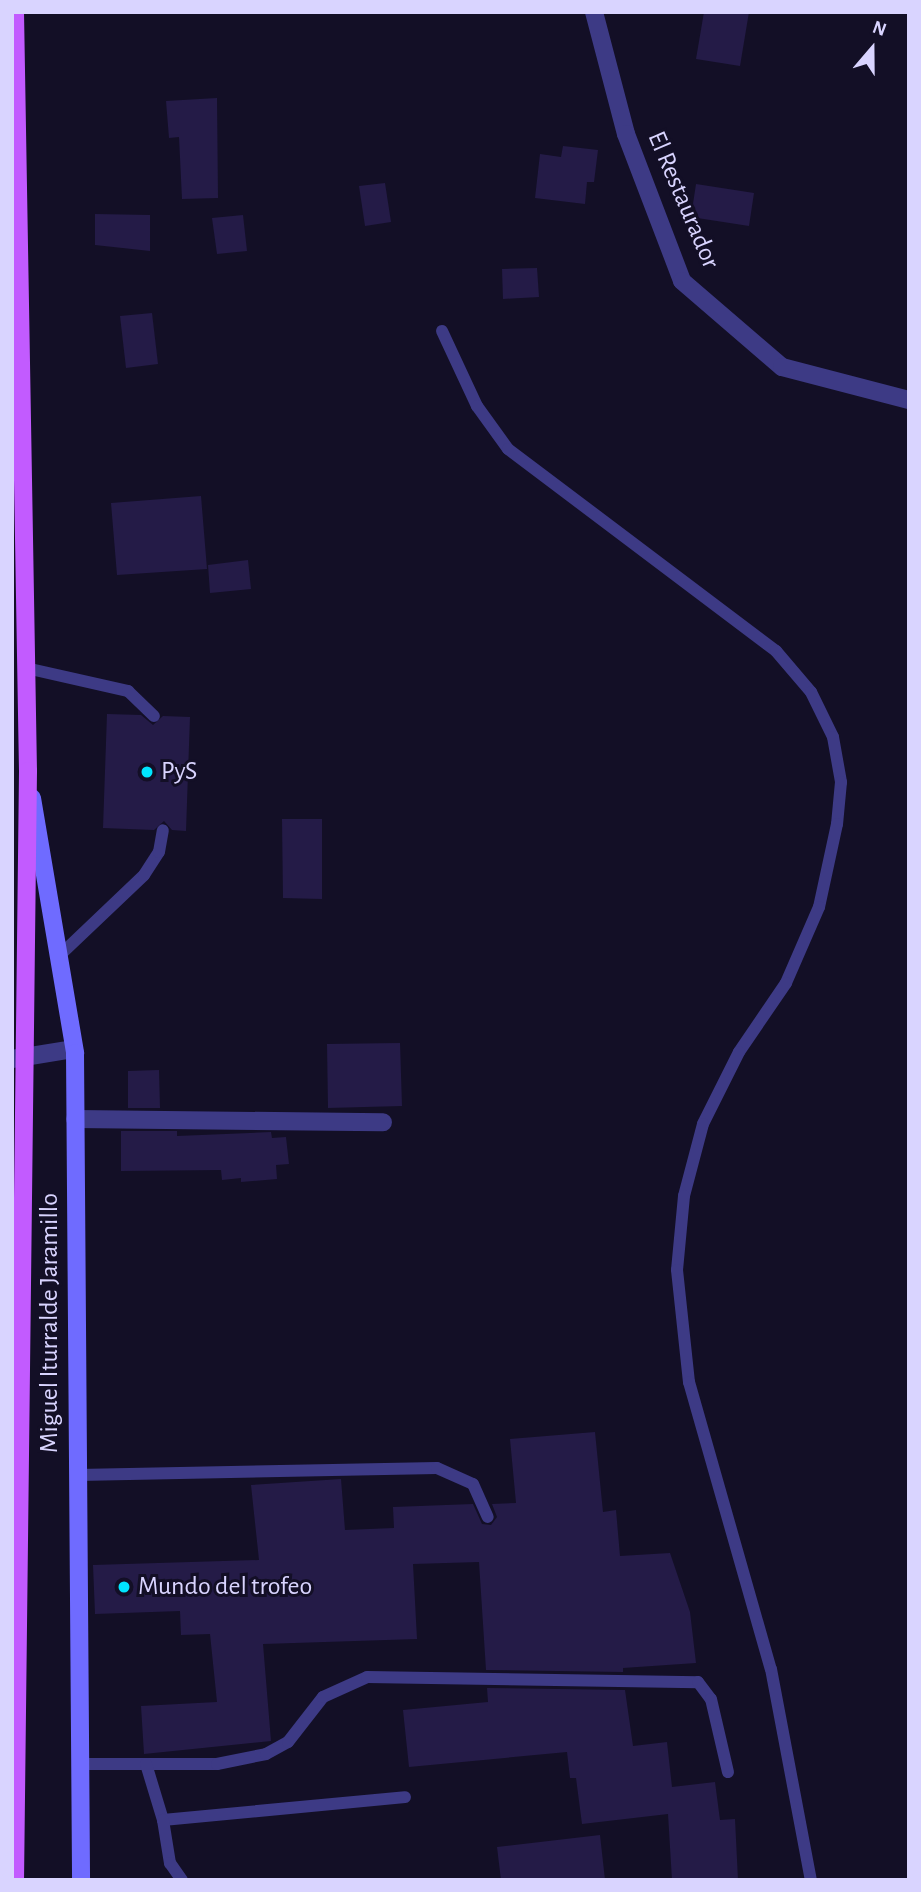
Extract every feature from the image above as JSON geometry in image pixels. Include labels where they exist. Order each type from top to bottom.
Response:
[{"type":"main road","name":"Miguel Iturralde Jaramillo","points":[[15,12],[18,577],[26,668],[28,771],[17,1059],[15,1880]]},
{"type":"main road","name":"Miguel Iturralde Jaramillo","points":[[28,771],[74,1049],[81,1880]]},
{"type":"street","name":"El Restaurador","points":[[594,12],[626,134],[682,281],[782,367],[909,400]]},
{"type":"street","points":[[17,1059],[74,1049]]},
{"type":"street","points":[[75,1119],[383,1122]]},
{"type":"lane","points":[[442,331],[477,406],[508,449],[776,651],[811,692],[833,737],[841,782],[834,845],[822,897],[786,984],[733,1063],[703,1124],[684,1196],[677,1270],[689,1382],[771,1669],[811,1880]]},
{"type":"lane","points":[[26,668],[128,691],[154,716]]},
{"type":"lane","points":[[59,956],[144,875],[159,852],[163,830]]},
{"type":"lane","points":[[78,1475],[437,1468],[473,1484],[488,1517]]},
{"type":"lane","points":[[80,1764],[217,1764],[266,1754],[288,1742],[323,1697],[366,1677],[380,1677],[698,1682],[711,1699],[729,1772]]},
{"type":"lane","points":[[146,1764],[163,1820],[170,1863],[182,1880]]},
{"type":"lane","points":[[163,1820],[405,1797]]},
{"type":"building","points":[[704,12],[749,12],[740,66],[696,59]]},
{"type":"building","points":[[217,98],[218,198],[182,199],[179,137],[169,138],[166,101]]},
{"type":"building","points":[[563,146],[598,150],[594,182],[587,182],[585,204],[535,198],[540,154],[561,157]]},
{"type":"building","points":[[385,183],[391,222],[365,226],[359,186]]},
{"type":"building","points":[[696,184],[754,193],[749,226],[691,217]]},
{"type":"building","points":[[95,214],[150,215],[150,251],[95,245]]},
{"type":"building","points":[[243,215],[247,251],[217,254],[212,218]]},
{"type":"building","points":[[537,268],[539,297],[503,299],[502,269]]},
{"type":"building","points":[[152,313],[158,364],[126,368],[120,316]]},
{"type":"building","points":[[201,496],[207,569],[117,575],[111,503]]},
{"type":"building","points":[[248,560],[251,589],[210,593],[208,565]]},
{"type":"building","name":"PyS","points":[[107,714],[141,715],[153,725],[163,716],[190,717],[186,831],[172,830],[164,821],[154,830],[103,828]]},
{"type":"building","points":[[282,819],[322,819],[322,899],[283,898]]},
{"type":"building","points":[[400,1043],[402,1106],[328,1108],[327,1044]]},
{"type":"building","points":[[159,1070],[160,1108],[128,1108],[128,1071]]},
{"type":"building","points":[[121,1131],[177,1131],[177,1136],[271,1132],[272,1138],[286,1137],[289,1164],[276,1165],[277,1179],[241,1182],[241,1178],[222,1180],[221,1170],[121,1171]]},
{"type":"building","points":[[595,1432],[603,1512],[616,1510],[620,1556],[670,1553],[690,1612],[696,1663],[623,1668],[623,1672],[486,1670],[479,1562],[413,1564],[417,1639],[263,1644],[271,1741],[144,1754],[141,1706],[217,1702],[210,1634],[181,1635],[180,1611],[95,1614],[93,1565],[259,1560],[251,1485],[341,1479],[345,1530],[394,1528],[393,1507],[473,1504],[482,1524],[491,1525],[497,1517],[492,1504],[516,1503],[510,1439]]},
{"type":"building","points":[[487,1688],[625,1690],[633,1746],[667,1742],[672,1787],[715,1782],[720,1820],[735,1819],[738,1880],[672,1880],[668,1814],[582,1824],[576,1778],[570,1778],[567,1752],[409,1767],[403,1710],[488,1702]]},
{"type":"building","points":[[600,1835],[605,1880],[501,1880],[497,1847]]},
{"type":"place","name":"PyS","points":[[147,772]]},
{"type":"place","name":"Mundo del trofeo","points":[[124,1587]]}]
